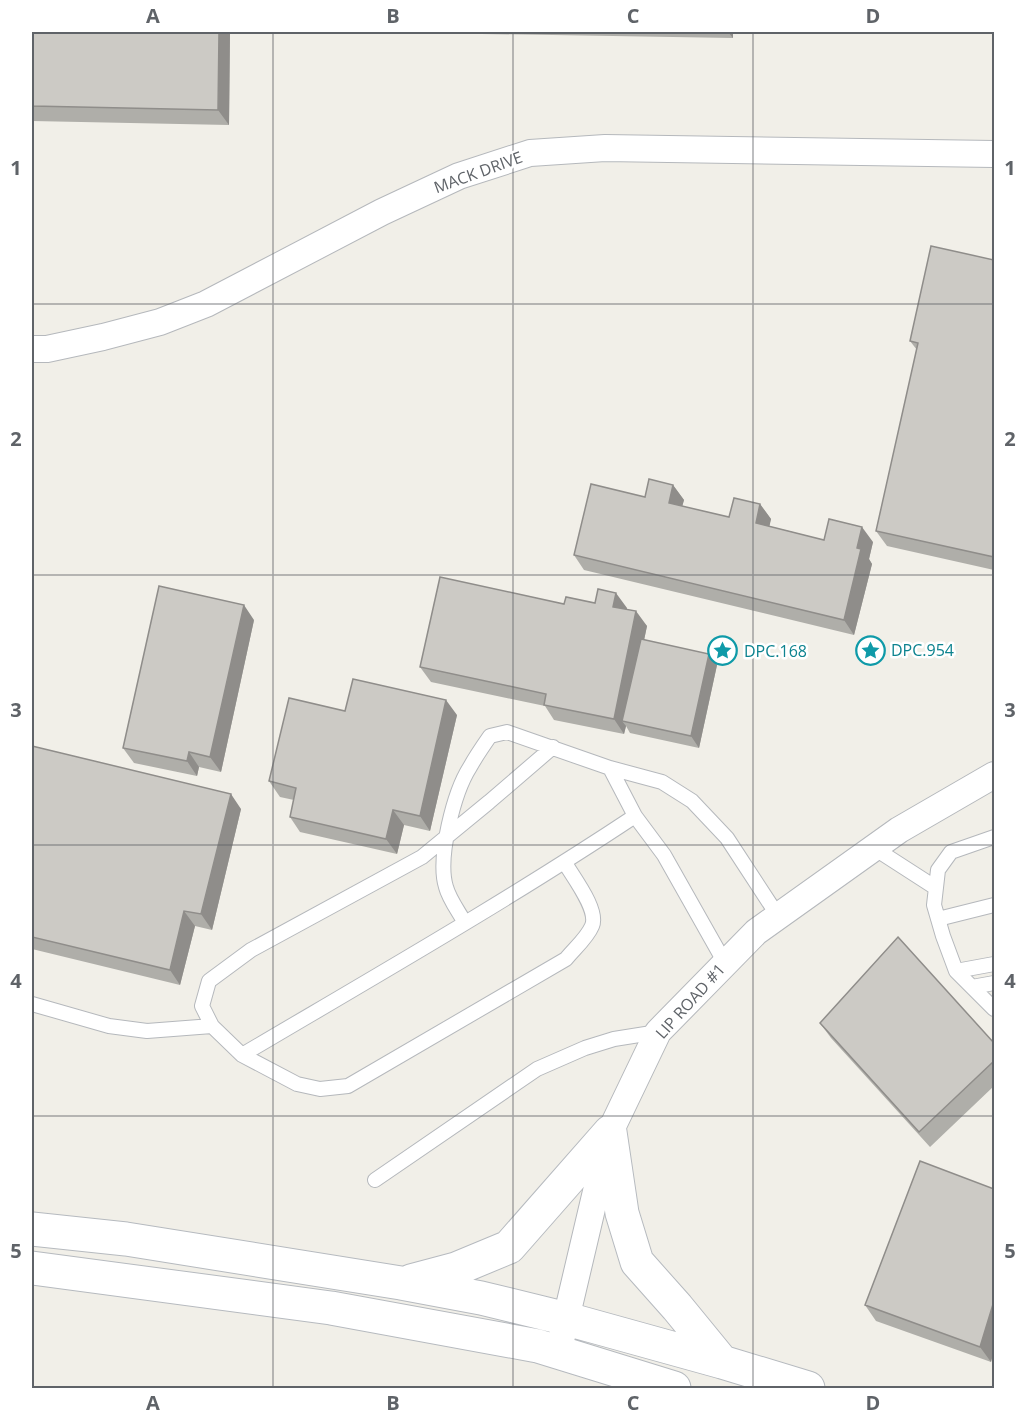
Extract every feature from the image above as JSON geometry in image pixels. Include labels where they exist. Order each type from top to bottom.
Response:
[{"type":"main road","points":[[401,1283],[456,1269],[509,1247],[610,1132]]},
{"type":"main road","points":[[610,1132],[622,1213],[637,1262],[722,1362]]},
{"type":"main road","points":[[32,1229],[126,1239],[481,1298],[722,1362],[808,1389]]},
{"type":"main road","points":[[32,1268],[331,1308],[538,1346],[674,1389]]},
{"type":"street","name":"MACK DRIVE","points":[[32,349],[47,349],[92,340],[160,322],[206,304],[382,212],[459,176],[530,153],[604,148],[994,154]]},
{"type":"street","name":"LIP ROAD #1","points":[[558,1353],[610,1132],[658,1032],[756,932],[778,915],[899,830],[994,776]]},
{"type":"lane","points":[[465,923],[446,887],[442,866],[454,804],[468,768],[490,736],[507,732],[610,768],[662,782],[692,801],[727,838],[778,915]]},
{"type":"lane","points":[[553,747],[422,856],[251,950],[209,981],[202,1006],[212,1026],[242,1055],[297,1084],[320,1089],[348,1086],[566,959],[593,924],[593,910],[565,863]]},
{"type":"lane","points":[[610,768],[635,816],[664,855],[725,963]]},
{"type":"lane","points":[[242,1055],[565,863],[635,816]]},
{"type":"lane","points":[[994,837],[951,852],[938,870],[934,905],[956,971],[994,1009]]},
{"type":"lane","points":[[874,848],[936,888]]},
{"type":"lane","points":[[938,919],[994,905]]},
{"type":"lane","points":[[956,971],[994,964]]},
{"type":"lane","points":[[972,987],[994,983]]},
{"type":"lane","points":[[32,1004],[109,1026],[147,1031],[212,1026]]},
{"type":"lane","points":[[375,1180],[537,1069],[585,1048],[614,1039],[658,1032]]},
{"type":"building","points":[[32,32],[219,32],[218,110],[32,106]]},
{"type":"building","points":[[931,246],[994,260],[994,557],[876,531],[918,343],[910,341]]},
{"type":"building","points":[[649,479],[673,485],[669,503],[729,517],[734,498],[760,504],[756,523],[824,540],[829,519],[862,527],[857,548],[861,549],[844,620],[574,555],[591,484],[645,497]]},
{"type":"building","points":[[440,577],[564,604],[566,597],[595,603],[598,589],[616,593],[613,607],[636,611],[614,719],[544,705],[546,694],[420,667]]},
{"type":"building","points":[[159,586],[244,605],[210,757],[189,752],[187,761],[123,748]]},
{"type":"building","points":[[641,639],[709,654],[691,736],[622,721]]},
{"type":"building","points":[[353,679],[446,700],[420,816],[393,810],[386,839],[290,817],[296,788],[269,781],[289,698],[345,711]]},
{"type":"building","points":[[32,746],[231,794],[201,914],[184,911],[170,970],[32,937]]},
{"type":"building","points":[[898,937],[994,1043],[994,1061],[919,1132],[820,1023]]},
{"type":"building","points":[[920,1161],[994,1189],[994,1301],[980,1347],[865,1305]]},
{"type":"place","name":"DPC.954","points":[[870,650]]},
{"type":"place","name":"DPC.168","points":[[723,651]]}]
